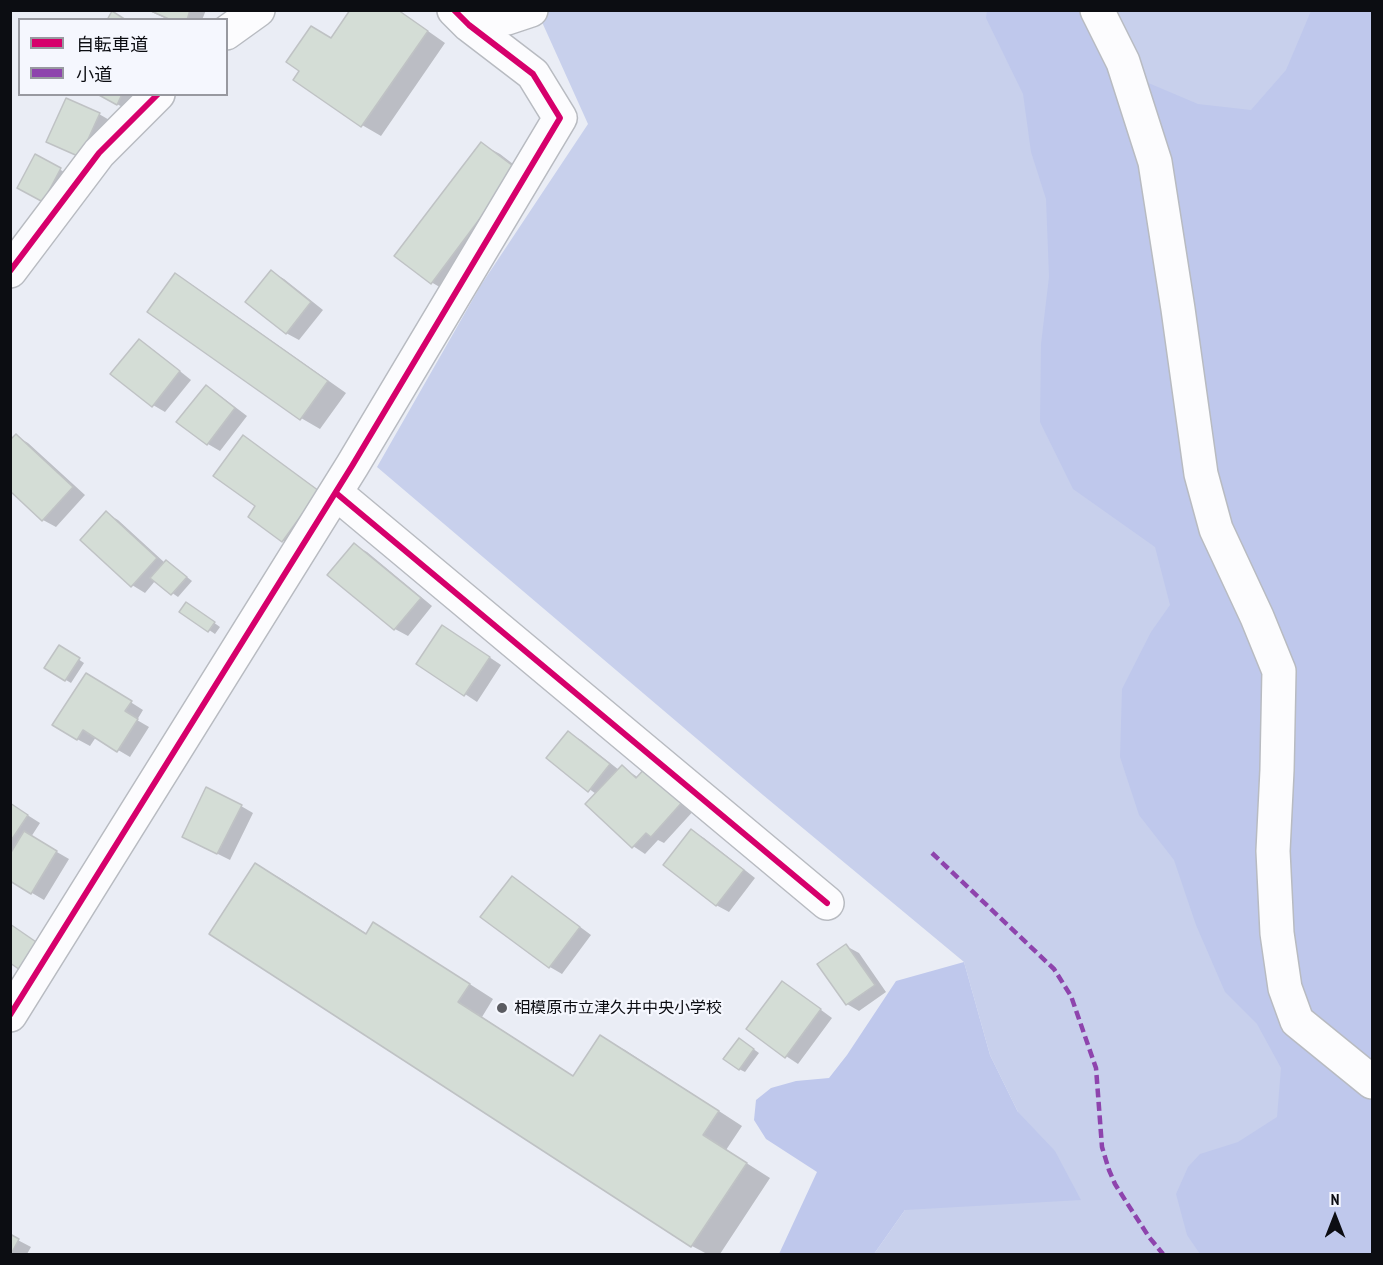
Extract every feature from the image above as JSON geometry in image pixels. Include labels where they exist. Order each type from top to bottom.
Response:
[{"type":"street","points":[[228,32],[258,10]]},
{"type":"street","points":[[461,18],[507,18],[531,10]]},
{"type":"street","points":[[1097,10],[1123,62],[1155,162],[1201,474],[1216,529],[1279,671],[1273,851],[1277,933],[1285,988],[1297,1021],[1372,1082]]},
{"type":"street","points":[[10,1015],[336,492],[560,118],[533,74],[461,18]]},
{"type":"street","points":[[10,272],[99,153],[156,96]]},
{"type":"street","points":[[336,492],[827,903]]},
{"type":"shaded area","points":[[537,11],[1372,11],[1372,1254],[874,1254],[905,1210],[1018,1112],[990,1055],[964,962],[763,795],[377,467],[481,285],[588,124]]},
{"type":"shaded area","points":[[987,11],[1089,11],[1089,31],[1106,65],[1198,104],[1251,110],[1286,70],[1311,11],[1372,11],[1372,1254],[1200,1254],[1187,1235],[1176,1194],[1188,1167],[1200,1154],[1238,1142],[1277,1117],[1281,1068],[1257,1024],[1225,992],[1196,925],[1174,860],[1139,815],[1120,757],[1122,689],[1151,632],[1170,605],[1155,547],[1073,489],[1040,422],[1041,344],[1049,277],[1046,199],[1031,152],[1023,94],[986,18]]},
{"type":"shaded area","points":[[964,962],[990,1055],[1018,1112],[1055,1151],[1081,1200],[905,1210],[874,1254],[779,1254],[817,1172],[766,1139],[754,1120],[756,1100],[771,1088],[796,1081],[829,1078],[896,981]]},
{"type":"building","points":[[149,10],[190,10],[188,18],[167,18]]},
{"type":"building","points":[[350,10],[398,10],[428,31],[361,127],[293,80],[299,71],[286,62],[311,26],[331,38]]},
{"type":"building","points":[[112,11],[123,18],[108,18]]},
{"type":"building","points":[[101,96],[121,96],[117,105]]},
{"type":"building","points":[[66,98],[100,113],[80,157],[46,142]]},
{"type":"building","points":[[481,142],[517,169],[431,284],[394,256]]},
{"type":"building","points":[[35,154],[61,168],[43,202],[17,188]]},
{"type":"building","points":[[271,270],[311,302],[286,334],[245,302]]},
{"type":"building","points":[[175,273],[328,381],[300,420],[147,312]]},
{"type":"building","points":[[139,339],[180,371],[152,407],[110,374]]},
{"type":"building","points":[[206,385],[235,408],[207,445],[176,422]]},
{"type":"building","points":[[16,434],[73,487],[42,521],[10,491],[10,440]]},
{"type":"building","points":[[243,435],[319,491],[282,542],[248,517],[255,506],[213,476]]},
{"type":"building","points":[[106,511],[157,558],[131,587],[80,540]]},
{"type":"building","points":[[354,543],[421,598],[394,630],[327,575]]},
{"type":"building","points":[[166,560],[187,577],[171,595],[150,578]]},
{"type":"building","points":[[186,602],[215,622],[208,632],[179,612]]},
{"type":"building","points":[[442,625],[490,657],[464,696],[416,664]]},
{"type":"building","points":[[59,645],[80,658],[65,681],[44,668]]},
{"type":"building","points":[[86,673],[132,701],[125,711],[138,719],[117,752],[83,730],[77,740],[52,725]]},
{"type":"building","points":[[568,731],[610,764],[588,792],[546,758]]},
{"type":"building","points":[[622,765],[636,778],[648,765],[685,799],[651,837],[646,833],[632,848],[585,804]]},
{"type":"building","points":[[206,787],[242,805],[217,854],[182,837]]},
{"type":"building","points":[[10,803],[28,815],[10,842]]},
{"type":"building","points":[[691,829],[744,870],[716,906],[663,865]]},
{"type":"building","points":[[24,831],[57,851],[31,894],[10,881],[10,854]]},
{"type":"building","points":[[255,863],[366,934],[373,922],[470,984],[458,1002],[573,1076],[600,1035],[719,1111],[703,1135],[747,1163],[691,1247],[209,934]]},
{"type":"building","points":[[512,876],[580,927],[549,968],[480,917]]},
{"type":"building","points":[[10,924],[42,946],[23,972],[10,963]]},
{"type":"building","points":[[846,944],[875,985],[846,1005],[817,964]]},
{"type":"building","points":[[782,981],[821,1009],[785,1058],[746,1029]]},
{"type":"building","points":[[739,1038],[754,1049],[739,1070],[723,1059]]},
{"type":"building","points":[[10,1234],[19,1239],[11,1254],[10,1254]]},
{"type":"marked path","points":[[932,853],[1054,969],[1071,996],[1096,1068],[1102,1147],[1109,1170],[1127,1203],[1163,1254]]},
{"type":"cycle path","points":[[10,1015],[352,466],[560,118],[533,74],[469,25],[454,10]]},
{"type":"cycle path","points":[[10,271],[99,153],[156,96]]},
{"type":"cycle path","points":[[336,493],[827,903]]},
{"type":"place","name":"相模原市立津久井中央小学校","points":[[502,1008]]}]
